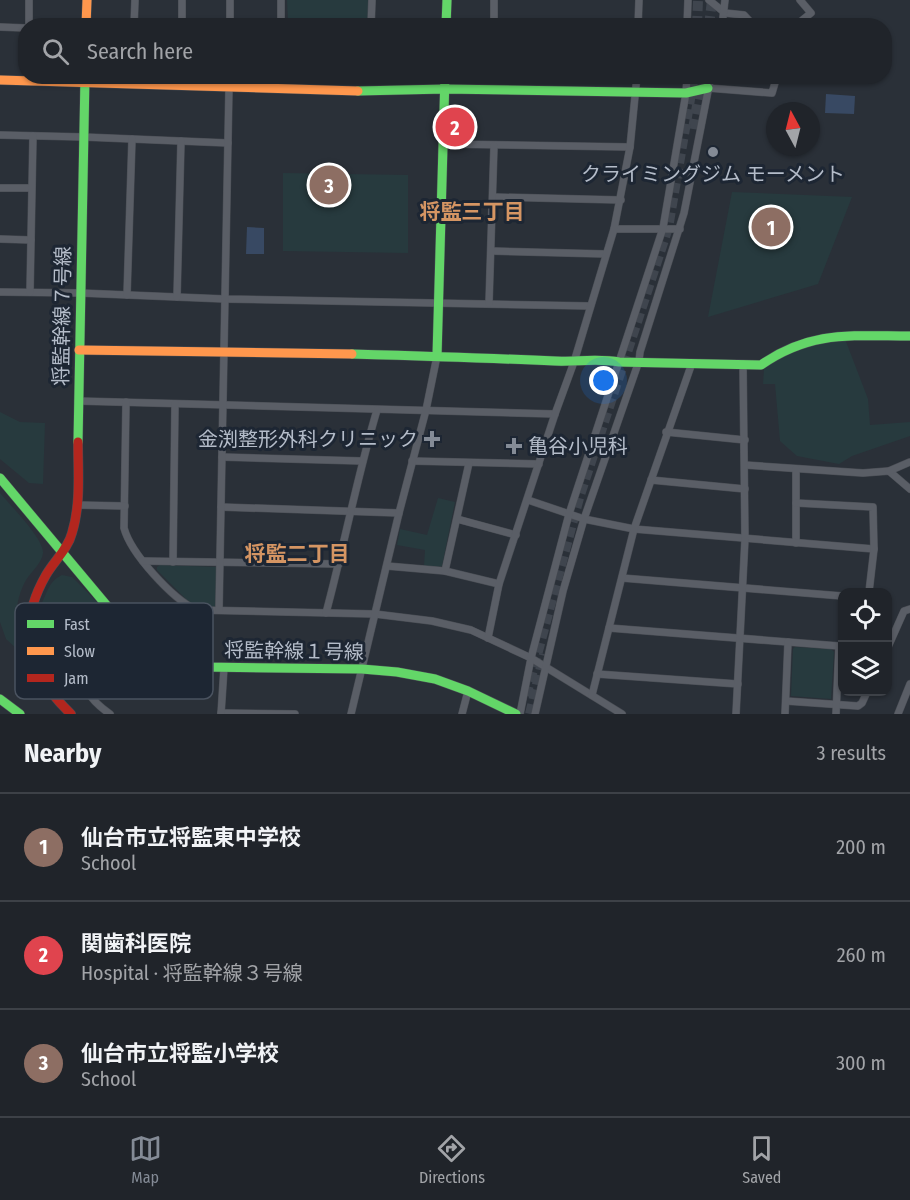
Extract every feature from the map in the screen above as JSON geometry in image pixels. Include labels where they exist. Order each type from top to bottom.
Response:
[{"type":"street","points":[[28,18],[29,0]]},
{"type":"street","points":[[86,18],[87,0]]},
{"type":"street","points":[[134,18],[135,0]]},
{"type":"street","points":[[182,0],[182,18]]},
{"type":"street","points":[[230,0],[230,18]]},
{"type":"street","points":[[281,0],[281,18]]},
{"type":"street","points":[[371,18],[372,0]]},
{"type":"street","points":[[446,18],[447,0]]},
{"type":"street","points":[[494,0],[494,18]]},
{"type":"street","points":[[638,18],[639,0]]},
{"type":"street","points":[[687,18],[688,0]]},
{"type":"street","points":[[709,0],[725,13],[744,15],[747,18]]},
{"type":"street","points":[[724,18],[725,0]]},
{"type":"street","points":[[800,0],[811,13],[805,18]]},
{"type":"street","points":[[0,27],[18,27]]},
{"type":"street","points":[[0,80],[18,79]]},
{"type":"street","name":"将監幹線７号線","points":[[33,603],[45,577],[71,538],[76,505],[85,84]]},
{"type":"street","points":[[175,84],[332,91],[445,89],[686,93],[708,88],[772,93],[775,84]]},
{"type":"street","points":[[351,714],[426,410],[437,356],[445,84]]},
{"type":"street","points":[[488,638],[499,584],[574,362],[614,229],[630,147],[637,84]]},
{"type":"street","points":[[518,714],[569,514],[663,228],[687,84]]},
{"type":"street","points":[[535,714],[563,591],[584,519],[639,361],[680,229],[709,84]]},
{"type":"street","points":[[219,610],[229,87]]},
{"type":"street","points":[[0,135],[228,143]]},
{"type":"street","points":[[30,292],[33,136]]},
{"type":"street","points":[[127,295],[132,139]]},
{"type":"street","points":[[177,297],[181,141]]},
{"type":"street","points":[[444,144],[630,147]]},
{"type":"street","points":[[489,303],[494,146]]},
{"type":"street","points":[[0,188],[31,188]]},
{"type":"street","points":[[493,197],[621,200]]},
{"type":"street","points":[[614,229],[680,229]]},
{"type":"street","points":[[0,239],[31,240]]},
{"type":"street","points":[[492,251],[606,254]]},
{"type":"street","points":[[0,292],[590,306]]},
{"type":"street","points":[[78,350],[437,356],[574,362],[609,360],[761,365],[777,351],[806,340],[827,336],[910,336]]},
{"type":"street","points":[[592,695],[634,529],[692,363]]},
{"type":"street","points":[[736,714],[745,539],[743,364]]},
{"type":"street","points":[[78,401],[555,414]]},
{"type":"street","points":[[126,402],[124,528],[127,538],[143,561],[174,597],[182,603]]},
{"type":"street","points":[[173,562],[175,404]]},
{"type":"street","points":[[326,613],[362,462],[377,410]]},
{"type":"street","points":[[666,432],[745,440]]},
{"type":"street","points":[[222,457],[362,462]]},
{"type":"street","points":[[412,461],[539,464]]},
{"type":"street","points":[[745,465],[863,473],[889,471],[910,462]]},
{"type":"street","points":[[445,571],[470,463]]},
{"type":"street","points":[[796,469],[796,543]]},
{"type":"street","points":[[889,471],[910,489]]},
{"type":"street","name":"将監幹線１号線","points":[[0,478],[105,603]]},
{"type":"street","points":[[651,480],[745,489]]},
{"type":"street","points":[[528,500],[584,519],[634,529],[874,549]]},
{"type":"street","points":[[796,503],[873,507],[874,549],[869,588]]},
{"type":"street","points":[[76,505],[125,506]]},
{"type":"street","points":[[221,507],[399,513]]},
{"type":"street","points":[[457,519],[516,535]]},
{"type":"street","points":[[143,561],[339,564]]},
{"type":"street","points":[[387,566],[445,571],[499,584]]},
{"type":"street","points":[[622,578],[838,596]]},
{"type":"street","points":[[890,642],[904,611],[910,609]]},
{"type":"street","points":[[213,610],[375,614],[432,621],[471,630],[531,658],[622,714]]},
{"type":"street","points":[[609,628],[838,645]]},
{"type":"street","points":[[785,714],[788,642]]},
{"type":"street","name":"将監幹線１号線","points":[[213,667],[362,669],[397,672],[435,679],[518,714]]},
{"type":"street","points":[[224,668],[221,714],[295,714]]},
{"type":"street","points":[[597,674],[738,684]]},
{"type":"street","points":[[836,714],[838,681]]},
{"type":"street","points":[[898,714],[910,684]]},
{"type":"street","points":[[462,714],[468,691]]},
{"type":"street","points":[[786,701],[858,706],[865,696]]},
{"type":"street","points":[[0,699],[20,714]]},
{"type":"street","name":"将監幹線７号線","points":[[55,699],[71,714]]},
{"type":"street","points":[[92,699],[95,704],[110,714]]},
{"type":"green space","points":[[287,0],[370,0],[370,18],[288,18]]},
{"type":"green space","points":[[283,173],[408,175],[408,253],[283,251]]},
{"type":"green space","points":[[732,192],[852,197],[818,284],[708,317]]},
{"type":"green space","points":[[845,339],[868,399],[870,425],[910,422],[910,436],[852,456],[839,464],[797,456],[780,441],[775,384],[763,384],[764,369],[780,357],[806,344]]},
{"type":"green space","points":[[0,412],[20,422],[45,423],[43,484],[29,483],[0,459]]},
{"type":"green space","points":[[0,493],[38,539],[43,553],[26,580],[17,603],[15,603],[15,647],[6,639],[0,622]]},
{"type":"green space","points":[[438,498],[455,502],[442,566],[424,566],[425,550],[397,545],[400,529],[427,535]]},
{"type":"green space","points":[[160,565],[218,567],[217,604],[213,608],[213,603],[190,603],[157,570]]},
{"type":"green space","points":[[62,575],[72,577],[98,603],[42,603],[48,589]]},
{"type":"green space","points":[[795,647],[831,649],[834,652],[831,699],[791,696],[793,649]]},
{"type":"water","points":[[826,94],[855,96],[854,114],[825,113]]},
{"type":"water","points":[[247,227],[264,228],[264,254],[246,254]]},
{"type":"tunnel","points":[[697,18],[698,0]]},
{"type":"tunnel","points":[[710,18],[712,0]]},
{"type":"tunnel","points":[[526,696],[579,498],[668,228],[693,84]]},
{"type":"tunnel","points":[[693,129],[701,84]]},
{"type":"tunnel","points":[[530,714],[544,654]]},
{"type":"traffic: fast","points":[[446,18],[447,0]]},
{"type":"traffic: fast","points":[[78,442],[85,84]]},
{"type":"traffic: fast","points":[[437,356],[445,84]]},
{"type":"traffic: fast","points":[[358,91],[445,89],[686,93],[708,88]]},
{"type":"traffic: fast","points":[[352,354],[761,365],[779,354],[815,340],[851,336],[910,336]]},
{"type":"traffic: fast","points":[[0,478],[105,603]]},
{"type":"traffic: fast","points":[[213,667],[362,669],[397,672],[435,679],[468,691],[516,714]]},
{"type":"traffic: fast","points":[[0,699],[20,714]]},
{"type":"traffic: slow","points":[[86,18],[87,0]]},
{"type":"traffic: slow","points":[[0,80],[18,81]]},
{"type":"traffic: slow","points":[[130,84],[358,91]]},
{"type":"traffic: slow","points":[[79,350],[352,354]]},
{"type":"traffic: jam","points":[[34,603],[46,575],[72,533],[78,499],[78,442]]},
{"type":"traffic: jam","points":[[57,699],[71,714]]},
{"type":"place","name":"関歯科医院","points":[[455,127]]},
{"type":"place","name":"クライミングジム モーメント","points":[[713,152]]},
{"type":"place","name":"仙台市立将監小学校","points":[[329,185]]},
{"type":"place","name":"仙台市立将監東中学校","points":[[771,227]]},
{"type":"place","name":"金渕整形外科クリニック","points":[[432,439]]},
{"type":"place","name":"亀谷小児科","points":[[514,446]]},
{"type":"district","name":"将監三丁目","points":[[472,212]]},
{"type":"district","name":"将監二丁目","points":[[297,554]]}]
